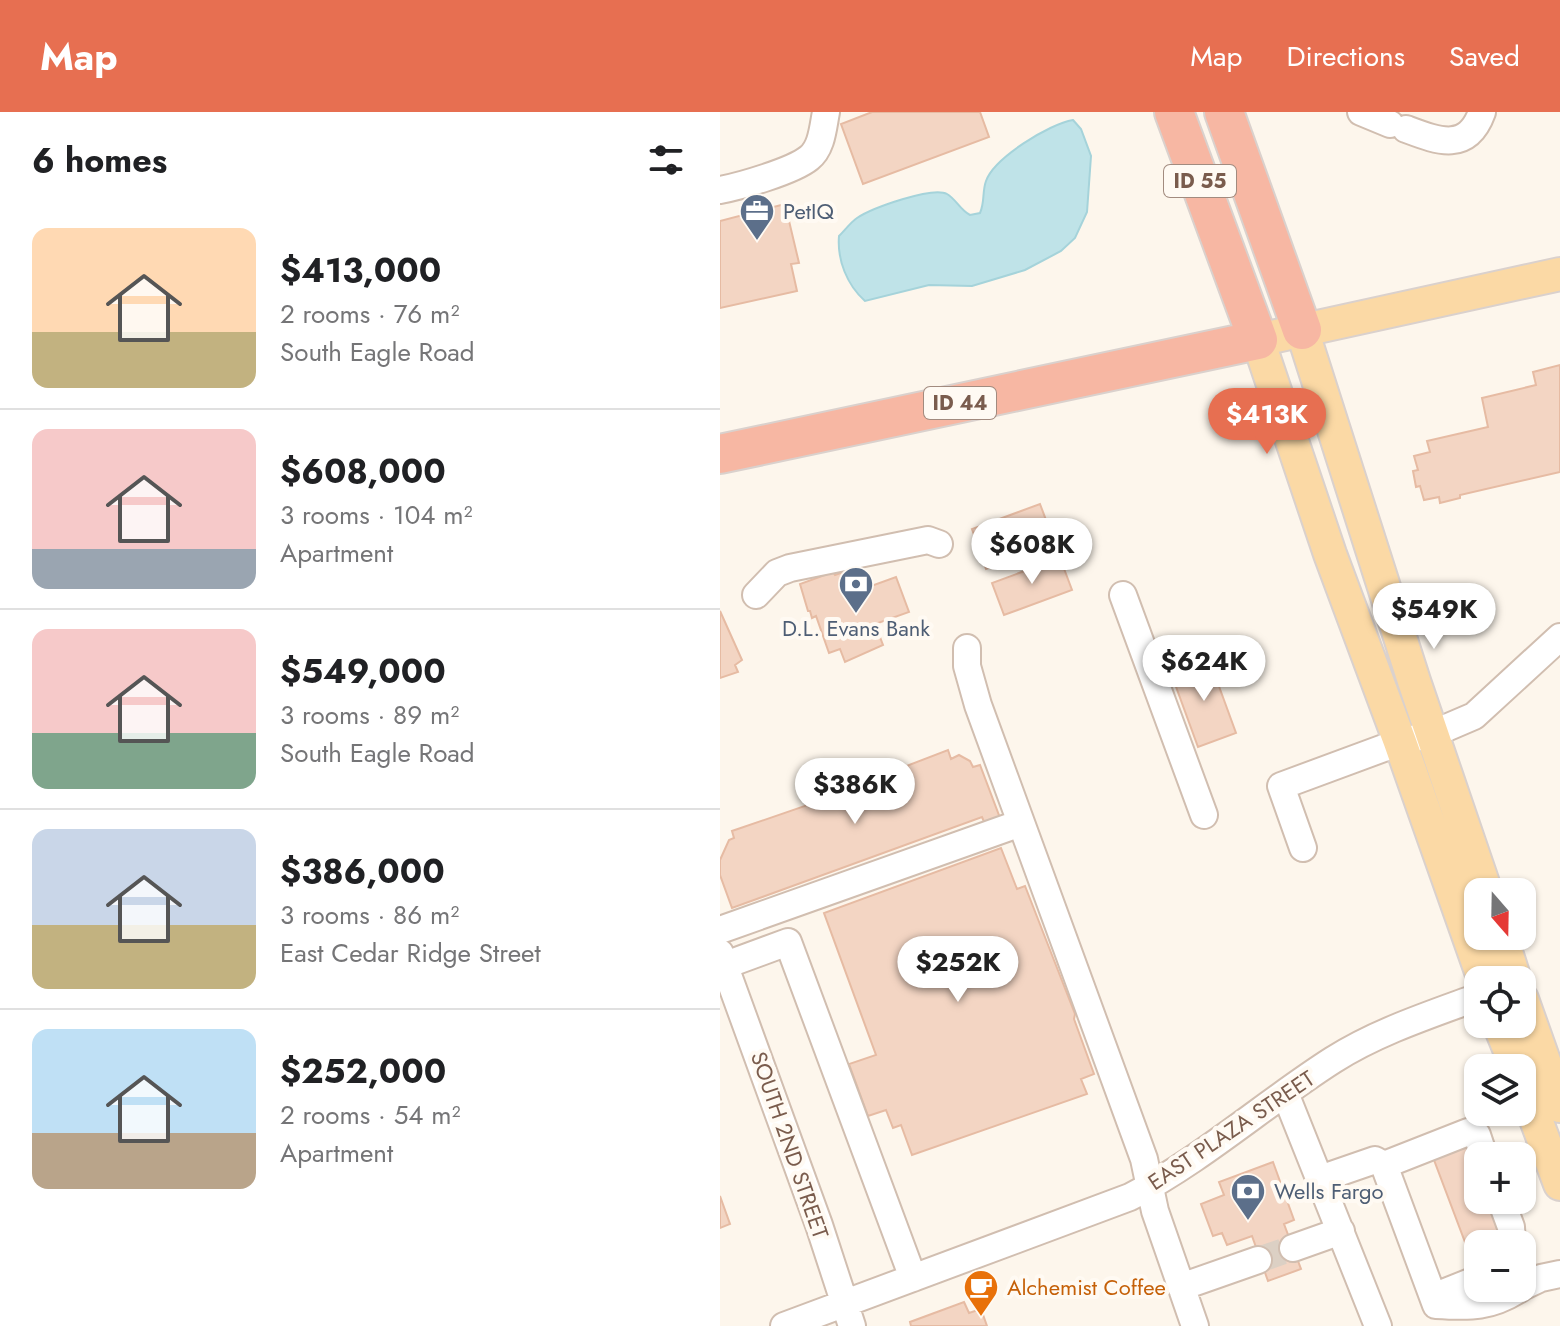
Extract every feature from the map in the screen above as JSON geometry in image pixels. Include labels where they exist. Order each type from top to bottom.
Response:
[{"type":"highway","name":"ID 55","points":[[1174,112],[1258,340]]},
{"type":"highway","name":"ID 55","points":[[1224,112],[1302,330]]},
{"type":"highway","name":"ID 44","points":[[720,454],[1258,340]]},
{"type":"main road","name":"ID 44","points":[[1258,340],[1560,274]]},
{"type":"main road","points":[[1302,330],[1481,878]]},
{"type":"main road","points":[[1258,340],[1330,554],[1479,966]]},
{"type":"main road","points":[[1536,1038],[1560,1106]]},
{"type":"main road","points":[[1536,1120],[1560,1184]]},
{"type":"street","points":[[720,190],[738,187],[810,158],[819,144],[826,112]]},
{"type":"street","points":[[1361,112],[1442,142],[1465,137],[1479,120]]},
{"type":"street","points":[[756,595],[777,573],[790,568],[928,540],[939,544]]},
{"type":"street","points":[[1123,595],[1204,815]]},
{"type":"street","points":[[1303,848],[1281,786],[1400,742],[1432,734],[1474,716],[1560,637]]},
{"type":"street","points":[[967,648],[967,666],[978,705],[1144,1159],[1155,1211],[1195,1326]]},
{"type":"street","points":[[720,930],[1021,823]]},
{"type":"street","points":[[722,962],[788,942],[913,1278]]},
{"type":"street","name":"SOUTH 2ND STREET","points":[[722,962],[819,1225],[848,1315]]},
{"type":"street","name":"EAST PLAZA STREET","points":[[784,1326],[848,1315],[913,1278],[1123,1200],[1151,1186],[1335,1059],[1384,1033],[1464,1002]]},
{"type":"street","points":[[1285,1093],[1378,1326]]},
{"type":"street","points":[[1384,1165],[1468,1132],[1477,1135],[1479,1142]]},
{"type":"street","points":[[1320,1179],[1375,1160],[1384,1165],[1434,1301]]},
{"type":"street","points":[[1293,1248],[1341,1231]]},
{"type":"street","points":[[1181,1287],[1258,1260]]},
{"type":"street","points":[[1536,1280],[1560,1274]]},
{"type":"street","points":[[1434,1301],[1464,1286]]},
{"type":"street","points":[[1434,1301],[1477,1307],[1496,1302]]},
{"type":"water","points":[[1073,120],[1081,129],[1091,156],[1087,212],[1075,238],[1061,251],[1025,270],[972,286],[929,285],[865,301],[859,295],[844,272],[839,245],[839,236],[855,220],[902,199],[940,192],[950,196],[970,215],[980,213],[986,181],[1000,162],[1037,135]]},
{"type":"building","points":[[872,112],[980,112],[989,137],[863,184],[841,124]]},
{"type":"building","name":"PetIQ","points":[[785,204],[799,263],[791,264],[797,291],[720,308],[720,221]]},
{"type":"building","points":[[1560,365],[1560,472],[1460,495],[1460,498],[1440,503],[1439,497],[1424,500],[1420,486],[1416,487],[1413,471],[1418,470],[1414,456],[1430,452],[1427,441],[1488,427],[1482,398],[1536,385],[1533,372]]},
{"type":"building","points":[[1040,504],[1055,544],[986,569],[972,529]]},
{"type":"building","points":[[1060,558],[1072,590],[1004,615],[992,583]]},
{"type":"building","name":"D.L. Evans Bank","points":[[855,568],[863,589],[896,577],[909,612],[875,624],[883,645],[845,662],[840,649],[829,653],[816,616],[812,618],[808,611],[800,584]]},
{"type":"building","points":[[720,611],[742,660],[735,665],[738,672],[720,678]]},
{"type":"building","points":[[1209,659],[1236,733],[1198,747],[1171,673]]},
{"type":"building","points":[[948,750],[951,759],[959,755],[970,761],[973,767],[980,765],[1000,818],[985,824],[982,817],[732,908],[720,875],[720,860],[729,840],[734,838],[732,831],[866,785],[865,782]]},
{"type":"building","points":[[1001,848],[1017,889],[1025,886],[1075,1014],[1074,1019],[1094,1074],[1081,1079],[1087,1094],[912,1155],[901,1125],[893,1128],[886,1110],[868,1116],[849,1064],[876,1055],[824,913]]},
{"type":"building","points":[[1471,1137],[1473,1142],[1464,1142],[1464,1214],[1500,1214],[1506,1230],[1464,1230],[1464,1239],[1431,1152]]},
{"type":"building","name":"Wells Fargo","points":[[1273,1162],[1294,1220],[1284,1224],[1301,1269],[1268,1281],[1252,1236],[1227,1245],[1222,1233],[1213,1236],[1201,1204],[1224,1195],[1219,1182]]},
{"type":"building","points":[[720,1196],[730,1224],[720,1228]]},
{"type":"building","points":[[964,1302],[969,1313],[981,1309],[987,1326],[911,1326],[910,1322]]},
{"type":"tunnel","points":[[1258,1260],[1293,1248]]},
{"type":"place","name":"PetIQ","points":[[757,242]]},
{"type":"place","name":"D.L. Evans Bank","points":[[856,615]]},
{"type":"place","name":"Wells Fargo","points":[[1248,1222]]},
{"type":"place","name":"Alchemist Coffee","points":[[981,1318]]}]
